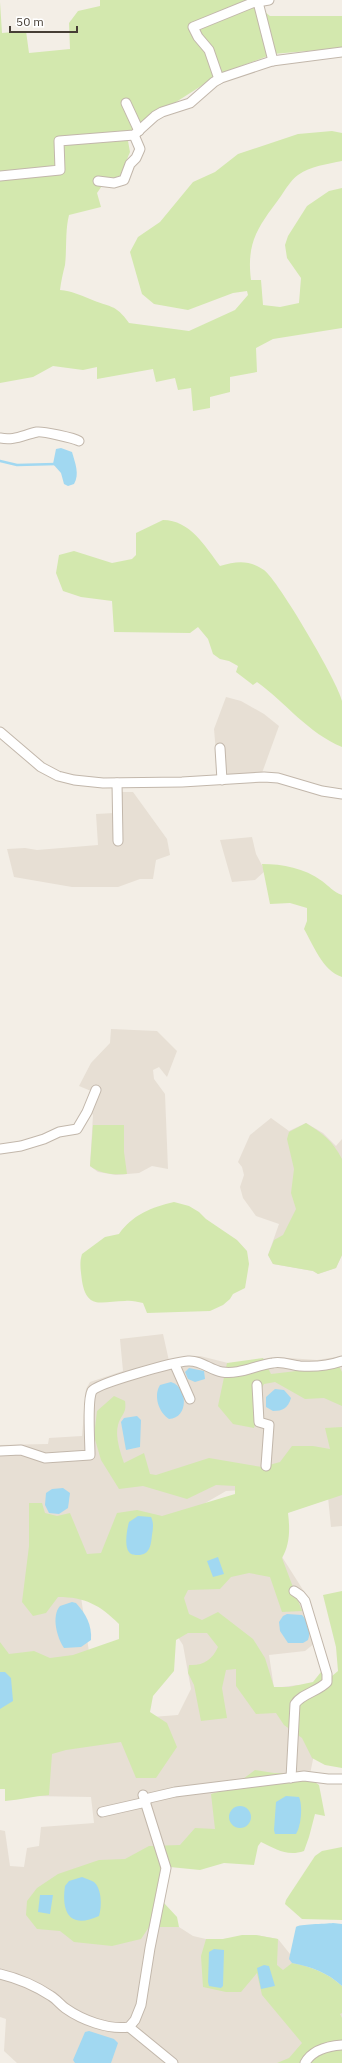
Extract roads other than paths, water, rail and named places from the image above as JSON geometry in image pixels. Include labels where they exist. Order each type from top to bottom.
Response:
[{"type":"street","points":[[219,79],[210,50],[198,37],[193,27],[226,13],[258,2],[269,0]]},
{"type":"street","points":[[258,2],[273,61]]},
{"type":"street","points":[[0,176],[60,170],[59,141],[137,133],[155,116],[162,112],[190,103],[219,79],[273,61],[342,52]]},
{"type":"street","points":[[98,181],[114,183],[124,180],[127,169],[133,159],[136,158],[140,149],[137,133],[126,103]]},
{"type":"street","points":[[0,438],[12,440],[39,431],[70,437],[79,441]]},
{"type":"street","points":[[0,732],[41,767],[58,776],[88,782],[117,783],[278,778],[322,791],[342,794]]},
{"type":"street","points":[[220,748],[222,780]]},
{"type":"street","points":[[117,783],[118,841]]},
{"type":"street","points":[[0,1149],[21,1146],[44,1139],[59,1132],[77,1129],[87,1112],[96,1090]]},
{"type":"street","points":[[0,1451],[21,1450],[45,1458],[90,1455],[90,1400],[93,1390],[114,1381],[175,1364],[188,1361],[198,1362],[222,1372],[236,1372],[275,1362],[311,1366],[342,1361]]},
{"type":"street","points":[[175,1364],[190,1400]]},
{"type":"street","points":[[257,1385],[259,1422],[269,1425],[266,1466]]},
{"type":"street","points":[[291,1778],[295,1704],[298,1699],[322,1687],[327,1682],[327,1674],[305,1601],[294,1591]]},
{"type":"street","points":[[102,1812],[144,1799],[174,1792],[304,1776],[328,1780],[342,1779]]},
{"type":"street","points":[[129,2027],[135,2020],[141,2005],[150,1948],[166,1868],[144,1799]]},
{"type":"street","points":[[0,1974],[17,1979],[52,1996],[65,2008],[82,2018],[118,2028],[129,2027],[174,2063]]},
{"type":"street","points":[[305,2063],[308,2057],[321,2049],[342,2045]]},
{"type":"water","points":[[61,448],[72,452],[76,468],[76,480],[74,484],[68,486],[64,484],[61,473],[53,464],[56,449]]},
{"type":"water","points":[[189,1368],[204,1371],[205,1379],[195,1382],[188,1379],[185,1372]]},
{"type":"water","points":[[171,1382],[177,1385],[181,1390],[184,1402],[180,1414],[169,1419],[160,1409],[157,1394],[160,1385]]},
{"type":"water","points":[[275,1389],[284,1390],[291,1398],[285,1408],[273,1411],[266,1407],[266,1397]]},
{"type":"water","points":[[137,1416],[141,1420],[140,1447],[126,1450],[121,1422],[124,1418]]},
{"type":"water","points":[[63,1488],[70,1493],[68,1508],[59,1514],[49,1513],[45,1505],[46,1493],[52,1489]]},
{"type":"water","points":[[138,1516],[151,1517],[153,1522],[149,1549],[142,1555],[131,1554],[127,1549],[126,1537],[129,1522]]},
{"type":"water","points":[[218,1557],[224,1574],[213,1577],[207,1561]]},
{"type":"water","points":[[72,1602],[76,1603],[88,1620],[91,1640],[81,1647],[64,1648],[57,1633],[55,1621],[56,1615],[60,1606]]},
{"type":"water","points":[[287,1614],[302,1615],[304,1617],[309,1630],[308,1640],[303,1643],[288,1643],[280,1631],[279,1622],[283,1616]]},
{"type":"water","points":[[0,1672],[5,1672],[11,1678],[13,1701],[0,1709]]},
{"type":"water","points":[[286,1796],[299,1797],[301,1816],[298,1830],[296,1834],[275,1834],[276,1802]]},
{"type":"water","points":[[240,1806],[248,1809],[251,1817],[248,1825],[240,1828],[232,1825],[229,1817],[232,1809]]},
{"type":"water","points":[[82,1877],[93,1881],[97,1885],[100,1893],[101,1908],[99,1916],[81,1921],[75,1920],[70,1916],[67,1911],[64,1896],[65,1886],[69,1881]]},
{"type":"water","points":[[40,1895],[53,1895],[50,1914],[38,1912]]},
{"type":"water","points":[[333,1923],[342,1924],[342,1986],[331,1977],[312,1968],[292,1963],[289,1959],[296,1927]]},
{"type":"water","points":[[214,1949],[224,1950],[223,1986],[221,1988],[209,1986],[208,1982],[209,1952]]},
{"type":"water","points":[[264,1965],[269,1966],[275,1986],[261,1989],[257,1968]]},
{"type":"water","points":[[89,2031],[114,2039],[118,2043],[111,2063],[75,2063],[73,2060],[85,2032]]},
{"type":"waterway","points":[[0,461],[17,465],[56,464]]}]
